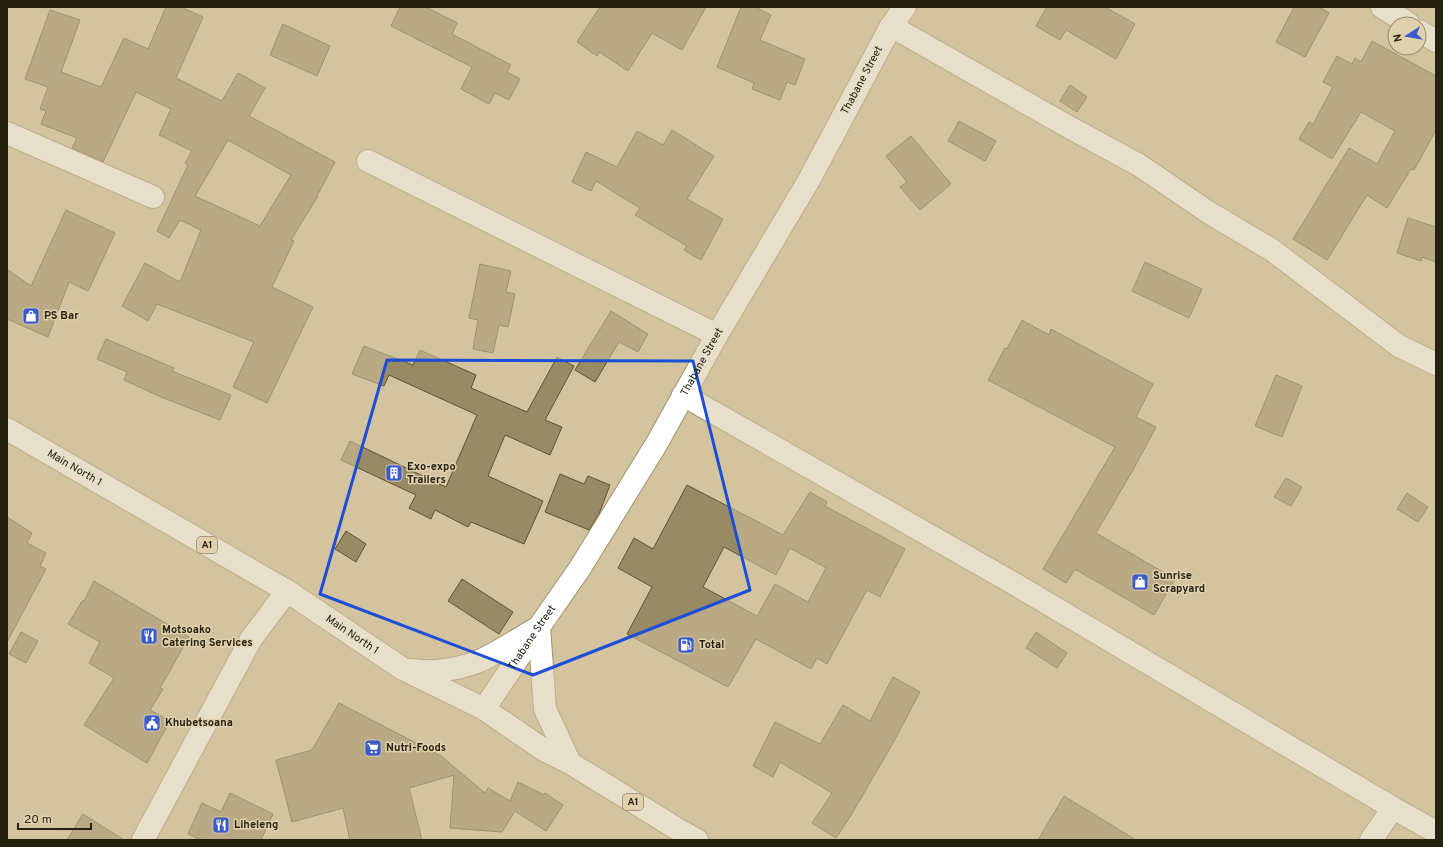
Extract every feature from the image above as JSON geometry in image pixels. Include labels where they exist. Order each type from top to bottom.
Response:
[{"type":"street","name":"Thabane Street","points":[[484,709],[592,549],[657,443],[717,335],[809,180],[891,26],[905,7]]},
{"type":"street","points":[[1382,7],[1396,16]]},
{"type":"street","points":[[891,26],[1139,165],[1208,212],[1272,250],[1399,346],[1436,364]]},
{"type":"street","points":[[1427,35],[1436,41]]},
{"type":"street","points":[[7,133],[153,197]]},
{"type":"street","points":[[368,161],[717,335]]},
{"type":"street","points":[[683,395],[1013,583],[1392,808],[1436,832]]},
{"type":"street","name":"Main North 1","points":[[7,429],[287,591],[403,669],[484,709],[544,750],[570,763],[697,840]]},
{"type":"street","points":[[143,840],[251,639],[287,591]]},
{"type":"street","points":[[403,669],[422,672],[454,668],[476,662],[538,627],[545,708],[570,763]]},
{"type":"street","points":[[1371,840],[1392,808]]},
{"type":"highlighted area","points":[[387,360],[693,361],[750,590],[533,675],[320,594]]},
{"type":"building","points":[[166,7],[181,7],[203,17],[176,78],[222,101],[238,73],[265,88],[249,116],[335,162],[318,196],[291,240],[294,241],[272,287],[313,307],[267,403],[233,387],[254,342],[157,304],[148,321],[122,306],[145,263],[180,282],[201,230],[180,220],[169,238],[157,231],[188,165],[185,163],[192,151],[159,135],[171,109],[136,92],[103,162],[72,148],[77,138],[41,124],[46,111],[40,109],[48,87],[25,79],[50,10],[80,20],[61,72],[101,87],[124,38],[148,49]],"holes":[[[228,140],[291,175],[260,226],[195,196]]]},
{"type":"building","points":[[400,7],[426,7],[457,23],[452,34],[511,65],[507,72],[520,79],[509,100],[495,93],[489,104],[461,89],[472,67],[391,26]]},
{"type":"building","points":[[600,7],[706,7],[682,50],[652,33],[628,71],[599,52],[597,56],[577,42]]},
{"type":"building","points":[[741,7],[755,7],[771,15],[760,40],[805,59],[795,85],[787,82],[780,100],[752,89],[754,83],[717,67]]},
{"type":"building","points":[[1047,7],[1105,7],[1135,24],[1116,59],[1066,30],[1060,40],[1036,26]]},
{"type":"building","points":[[1294,7],[1319,7],[1329,13],[1305,57],[1276,42]]},
{"type":"building","points":[[283,24],[330,46],[317,76],[270,55]]},
{"type":"building","points":[[1372,41],[1387,49],[1387,56],[1399,56],[1436,76],[1436,130],[1414,170],[1411,169],[1387,208],[1367,195],[1327,260],[1293,239],[1349,148],[1377,164],[1395,131],[1361,112],[1332,159],[1299,139],[1309,122],[1313,124],[1333,87],[1323,82],[1337,56],[1352,64],[1355,58],[1361,62]]},
{"type":"building","points":[[1070,85],[1087,97],[1077,112],[1060,101]]},
{"type":"building","points":[[959,121],[996,141],[985,161],[948,141]]},
{"type":"building","points":[[672,130],[714,156],[687,199],[723,219],[701,260],[684,250],[687,246],[635,215],[640,208],[596,181],[591,191],[572,182],[586,152],[617,167],[637,131],[663,145]]},
{"type":"building","points":[[911,136],[951,184],[920,210],[900,187],[907,182],[886,156]]},
{"type":"building","points":[[66,210],[115,233],[88,291],[69,282],[48,337],[7,319],[7,269],[31,286]]},
{"type":"building","points":[[1408,218],[1436,227],[1436,262],[1422,257],[1421,261],[1397,253]]},
{"type":"building","points":[[1145,262],[1202,289],[1189,318],[1132,291]]},
{"type":"building","points":[[480,264],[511,271],[506,292],[515,294],[508,327],[499,325],[493,353],[473,349],[478,320],[469,318]]},
{"type":"building","points":[[611,311],[648,334],[638,352],[619,342],[595,382],[575,370]]},
{"type":"building","points":[[1022,320],[1049,335],[1051,329],[1153,384],[1136,417],[1156,427],[1096,533],[1175,579],[1154,615],[1075,569],[1066,583],[1043,569],[1115,447],[988,380],[1005,348],[1007,349]]},
{"type":"building","points":[[106,339],[174,368],[172,371],[231,395],[220,420],[161,397],[124,380],[127,372],[97,359]]},
{"type":"building","points":[[364,346],[413,365],[420,350],[476,375],[471,388],[527,412],[557,357],[574,366],[545,420],[562,427],[550,455],[505,435],[488,476],[543,501],[524,544],[471,522],[468,527],[435,510],[431,519],[409,508],[416,495],[341,460],[350,441],[446,487],[477,415],[389,375],[384,386],[352,374]]},
{"type":"building","points":[[1276,375],[1302,386],[1282,437],[1255,426]]},
{"type":"building","points":[[560,474],[584,484],[588,476],[610,485],[599,514],[589,530],[545,512]]},
{"type":"building","points":[[1286,478],[1302,487],[1291,506],[1274,497]]},
{"type":"building","points":[[687,485],[783,535],[810,492],[827,502],[825,506],[905,549],[880,597],[867,590],[827,664],[817,658],[811,669],[756,639],[728,687],[627,634],[652,587],[618,568],[634,538],[653,549]],"holes":[[[724,547],[776,575],[790,548],[826,568],[808,602],[775,584],[757,616],[703,587]]]},
{"type":"building","points":[[1407,493],[1428,507],[1418,522],[1397,509]]},
{"type":"building","points":[[7,517],[32,533],[27,543],[46,553],[40,566],[46,569],[7,642]]},
{"type":"building","points":[[346,531],[366,544],[356,562],[335,549]]},
{"type":"building","points":[[462,579],[513,612],[499,634],[448,601]]},
{"type":"building","points":[[94,581],[189,637],[160,688],[163,689],[150,710],[170,721],[147,763],[84,725],[114,678],[89,663],[100,642],[68,624],[82,601],[84,601]]},
{"type":"building","points":[[21,632],[38,641],[26,663],[9,654]]},
{"type":"building","points":[[1036,632],[1067,653],[1057,668],[1026,648]]},
{"type":"building","points":[[893,677],[920,692],[893,743],[850,817],[836,838],[812,823],[832,793],[780,762],[773,777],[753,766],[775,722],[820,744],[843,705],[870,721]]},
{"type":"building","points":[[339,703],[441,756],[485,793],[488,788],[510,801],[518,782],[544,795],[545,793],[563,805],[546,831],[515,811],[502,832],[450,828],[454,775],[409,788],[422,840],[350,840],[343,808],[292,822],[276,760],[312,750]]},
{"type":"building","name":"Liheleng","points":[[230,793],[273,814],[261,840],[201,840],[188,834],[202,803],[221,812]]},
{"type":"building","points":[[1064,796],[1136,840],[1038,840]]},
{"type":"building","points":[[83,814],[124,840],[67,840]]},
{"type":"place","name":"PS Bar","points":[[31,316]]},
{"type":"place","name":"Exo-expo Trailers","points":[[394,473]]},
{"type":"place","name":"Sunrise Scrapyard","points":[[1140,582]]},
{"type":"place","name":"Motsoako Catering Services","points":[[149,636]]},
{"type":"place","name":"Total","points":[[686,645]]},
{"type":"place","name":"Khubetsoana","points":[[152,723]]},
{"type":"place","name":"Nutri-Foods","points":[[373,748]]},
{"type":"place","name":"Liheleng","points":[[221,825]]}]
